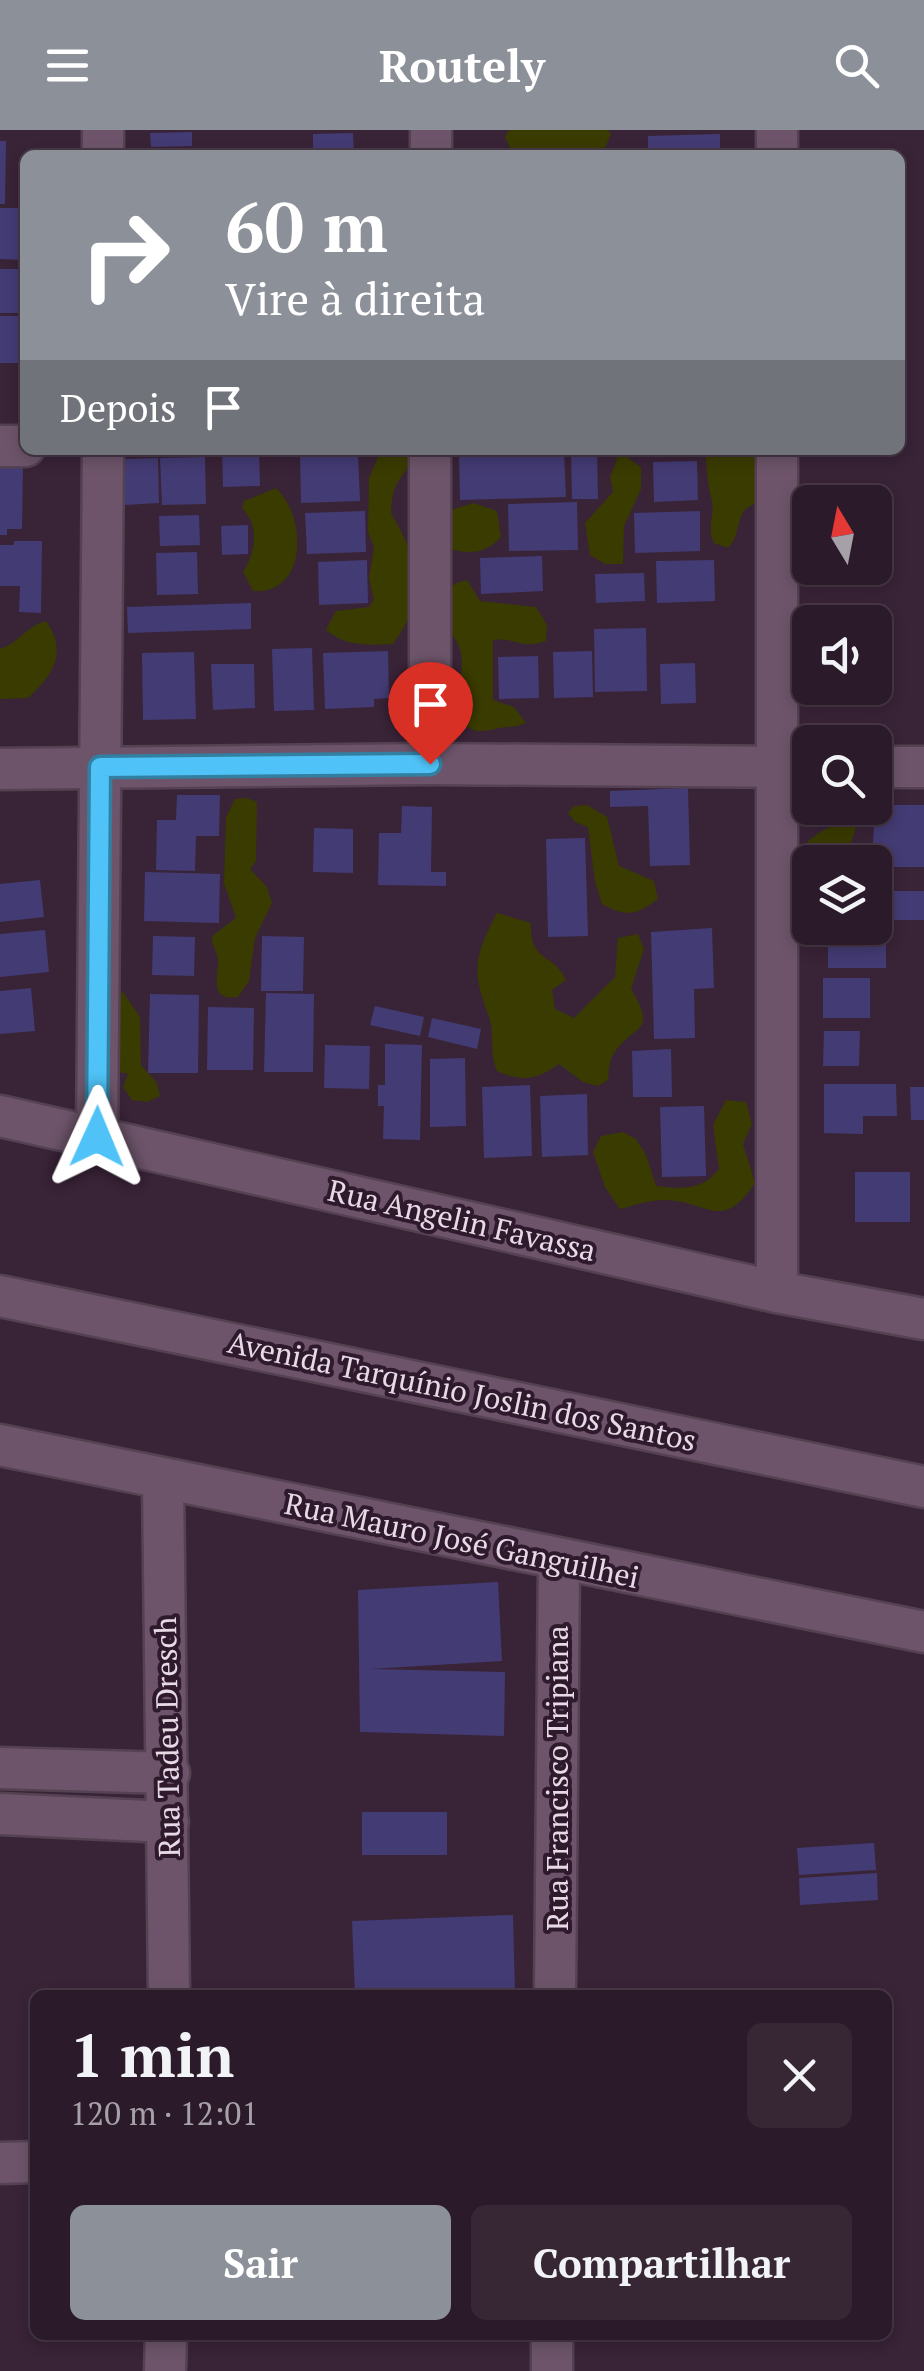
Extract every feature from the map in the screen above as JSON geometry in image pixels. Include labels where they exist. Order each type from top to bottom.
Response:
[{"type":"street","points":[[97,1137],[103,455]]},
{"type":"street","points":[[430,455],[430,764]]},
{"type":"street","points":[[777,455],[792,747]]},
{"type":"street","points":[[0,769],[430,764],[792,767]]},
{"type":"street","points":[[892,767],[924,767]]},
{"type":"street","points":[[776,1292],[792,798]]},
{"type":"street","name":"Rua Angelin Favassa","points":[[0,1116],[776,1292],[924,1319]]},
{"type":"street","name":"Avenida Tarquínio Joslin dos Santos","points":[[0,1296],[924,1487]]},
{"type":"street","name":"Rua Mauro José Ganguilhei","points":[[0,1445],[924,1632]]},
{"type":"street","name":"Rua Tadeu Dresch","points":[[163,1479],[169,1990]]},
{"type":"street","name":"Rua Francisco Tripiana","points":[[555,1990],[559,1561]]},
{"type":"street","points":[[0,1768],[168,1774]]},
{"type":"street","points":[[0,1814],[168,1822]]},
{"type":"street","points":[[0,2163],[30,2162]]},
{"type":"street","points":[[165,2371],[166,2340]]},
{"type":"street","points":[[552,2340],[552,2371]]},
{"type":"shaded area","points":[[509,130],[608,130],[611,134],[604,150],[511,150],[505,137]]},
{"type":"shaded area","points":[[379,455],[414,455],[397,484],[391,513],[413,563],[416,594],[412,610],[393,644],[358,644],[326,630],[336,611],[369,607],[374,600],[369,578],[374,548],[368,531],[369,478]]},
{"type":"shaded area","points":[[615,455],[628,455],[641,467],[641,489],[624,526],[623,564],[605,564],[590,555],[585,523],[613,492],[610,477]]},
{"type":"shaded area","points":[[705,455],[752,455],[763,474],[761,494],[744,511],[728,548],[714,543],[712,537],[713,507]]},
{"type":"shaded area","points":[[276,488],[294,517],[297,552],[284,581],[271,589],[253,591],[243,572],[251,556],[254,531],[242,508],[244,501]]},
{"type":"shaded area","points":[[474,503],[497,511],[501,537],[476,552],[447,548],[440,513]]},
{"type":"shaded area","points":[[467,580],[480,601],[536,607],[547,625],[546,641],[530,644],[493,640],[493,700],[514,707],[526,723],[478,731],[468,727],[462,718],[461,653],[439,620],[449,589]]},
{"type":"shaded area","points":[[46,621],[53,632],[57,653],[51,671],[28,698],[0,699],[0,649]]},
{"type":"shaded area","points":[[235,799],[257,802],[256,861],[250,869],[267,887],[272,903],[255,938],[249,981],[238,997],[229,997],[223,996],[217,987],[218,958],[212,936],[236,918],[224,883],[226,817]]},
{"type":"shaded area","points":[[587,805],[607,817],[619,866],[654,881],[658,899],[643,909],[624,913],[602,904],[588,827],[575,822],[568,813],[574,806]]},
{"type":"shaded area","points":[[857,825],[850,845],[806,845],[817,834],[830,827]]},
{"type":"shaded area","points":[[497,913],[531,923],[534,945],[566,980],[552,990],[555,1009],[574,1018],[615,977],[618,938],[638,934],[644,949],[631,989],[643,1022],[613,1055],[608,1080],[598,1086],[583,1082],[559,1064],[529,1078],[497,1071],[478,965],[483,942]]},
{"type":"shaded area","points":[[123,992],[140,1017],[141,1065],[157,1083],[160,1096],[147,1102],[132,1100],[123,1087],[128,1074],[114,1071],[112,999]]},
{"type":"shaded area","points":[[726,1100],[746,1102],[752,1124],[743,1144],[755,1183],[743,1198],[723,1211],[666,1200],[620,1209],[605,1187],[593,1152],[601,1136],[623,1132],[636,1139],[656,1186],[698,1185],[719,1169],[713,1125]]},
{"type":"building","points":[[192,132],[192,146],[151,147],[150,133]]},
{"type":"building","points":[[353,133],[354,150],[313,150],[313,134]]},
{"type":"building","points":[[720,134],[720,150],[648,150],[648,136]]},
{"type":"building","points":[[0,141],[6,141],[5,204],[0,204]]},
{"type":"building","points":[[0,208],[20,208],[20,260],[0,259]]},
{"type":"building","points":[[0,269],[20,269],[20,313],[0,313]]},
{"type":"building","points":[[0,316],[20,316],[20,363],[0,363]]},
{"type":"building","points":[[222,455],[259,455],[260,486],[223,487]]},
{"type":"building","points":[[358,455],[360,501],[301,503],[300,457]]},
{"type":"building","points":[[564,455],[566,497],[460,500],[459,456]]},
{"type":"building","points":[[571,455],[597,455],[598,499],[572,499]]},
{"type":"building","points":[[205,457],[206,504],[162,505],[160,458]]},
{"type":"building","points":[[158,458],[159,503],[125,505],[124,459]]},
{"type":"building","points":[[697,461],[698,500],[654,502],[653,462]]},
{"type":"building","points":[[0,462],[23,462],[22,529],[7,529],[7,535],[0,535]]},
{"type":"building","points":[[577,502],[578,550],[509,551],[508,504]]},
{"type":"building","points":[[365,511],[366,552],[307,554],[305,513]]},
{"type":"building","points":[[700,511],[700,551],[635,553],[634,513]]},
{"type":"building","points":[[199,515],[200,545],[160,546],[159,516]]},
{"type":"building","points":[[248,525],[248,554],[222,555],[221,526]]},
{"type":"building","points":[[14,541],[42,541],[41,613],[19,612],[20,586],[0,586],[0,545],[14,545]]},
{"type":"building","points":[[197,552],[198,594],[157,595],[156,553]]},
{"type":"building","points":[[542,556],[543,591],[481,594],[480,558]]},
{"type":"building","points":[[367,560],[368,603],[319,605],[318,562]]},
{"type":"building","points":[[714,560],[715,601],[657,603],[656,561]]},
{"type":"building","points":[[644,573],[645,601],[596,603],[595,574]]},
{"type":"building","points":[[251,603],[251,629],[128,633],[127,607]]},
{"type":"building","points":[[646,628],[647,691],[595,692],[594,629]]},
{"type":"building","points":[[312,648],[314,710],[274,711],[272,649]]},
{"type":"building","points":[[388,651],[389,698],[374,699],[374,707],[325,709],[323,653]]},
{"type":"building","points":[[592,651],[593,697],[554,698],[553,652]]},
{"type":"building","points":[[194,652],[196,719],[143,720],[142,653]]},
{"type":"building","points":[[538,656],[539,698],[499,699],[498,657]]},
{"type":"building","points":[[695,663],[696,703],[661,704],[660,664]]},
{"type":"building","points":[[211,664],[254,664],[255,708],[213,710]]},
{"type":"building","points":[[688,788],[690,865],[650,866],[648,806],[610,807],[610,791]]},
{"type":"building","points":[[177,795],[220,795],[219,836],[196,836],[195,871],[156,870],[157,820],[176,820]]},
{"type":"building","points":[[892,805],[924,805],[924,867],[892,867],[892,845],[873,845],[874,825],[892,825]]},
{"type":"building","points":[[402,806],[432,807],[431,872],[446,872],[446,886],[378,885],[379,833],[401,833]]},
{"type":"building","points":[[314,828],[353,829],[353,873],[313,872]]},
{"type":"building","points":[[585,838],[588,936],[548,937],[546,839]]},
{"type":"building","points":[[145,872],[220,874],[219,923],[144,921]]},
{"type":"building","points":[[40,880],[44,917],[0,922],[0,884]]},
{"type":"building","points":[[892,891],[924,891],[924,920],[892,920]]},
{"type":"building","points":[[712,928],[714,988],[694,989],[695,1038],[654,1039],[651,932]]},
{"type":"building","points":[[45,930],[49,972],[0,977],[0,934]]},
{"type":"building","points":[[153,936],[195,937],[194,976],[152,975]]},
{"type":"building","points":[[262,936],[304,937],[303,991],[261,991]]},
{"type":"building","points":[[828,945],[886,945],[886,968],[828,968]]},
{"type":"building","points":[[823,978],[870,978],[870,1018],[823,1018]]},
{"type":"building","points":[[31,988],[35,1031],[0,1034],[0,991]]},
{"type":"building","points":[[266,993],[314,994],[313,1072],[264,1072]]},
{"type":"building","points":[[150,994],[199,995],[198,1073],[148,1073]]},
{"type":"building","points":[[375,1006],[424,1017],[420,1036],[370,1025]]},
{"type":"building","points":[[208,1007],[254,1008],[253,1070],[207,1070]]},
{"type":"building","points":[[432,1018],[481,1029],[477,1049],[428,1037]]},
{"type":"building","points":[[824,1031],[860,1031],[859,1066],[823,1066]]},
{"type":"building","points":[[385,1044],[422,1045],[420,1140],[383,1139],[384,1106],[378,1106],[378,1085],[385,1085]]},
{"type":"building","points":[[325,1045],[370,1046],[369,1089],[324,1088]]},
{"type":"building","points":[[671,1049],[672,1097],[633,1097],[632,1051]]},
{"type":"building","points":[[465,1058],[466,1126],[430,1127],[430,1059]]},
{"type":"building","points":[[824,1084],[896,1084],[897,1116],[863,1116],[863,1134],[824,1133]]},
{"type":"building","points":[[530,1085],[532,1156],[484,1158],[482,1087]]},
{"type":"building","points":[[910,1087],[924,1087],[924,1120],[911,1120]]},
{"type":"building","points":[[587,1094],[588,1155],[542,1157],[540,1096]]},
{"type":"building","points":[[704,1106],[706,1176],[662,1177],[660,1107]]},
{"type":"building","points":[[855,1172],[910,1172],[910,1222],[855,1222]]},
{"type":"building","points":[[498,1582],[502,1661],[371,1669],[505,1672],[504,1736],[360,1732],[358,1590]]},
{"type":"building","points":[[362,1812],[447,1812],[447,1855],[362,1855]]},
{"type":"building","points":[[874,1843],[876,1870],[799,1875],[797,1848]]},
{"type":"building","points":[[877,1873],[878,1900],[800,1905],[799,1878]]},
{"type":"building","points":[[513,1915],[515,1990],[355,1990],[352,1921]]},
{"type":"route","points":[[97,1137],[100,767],[430,764]]}]
